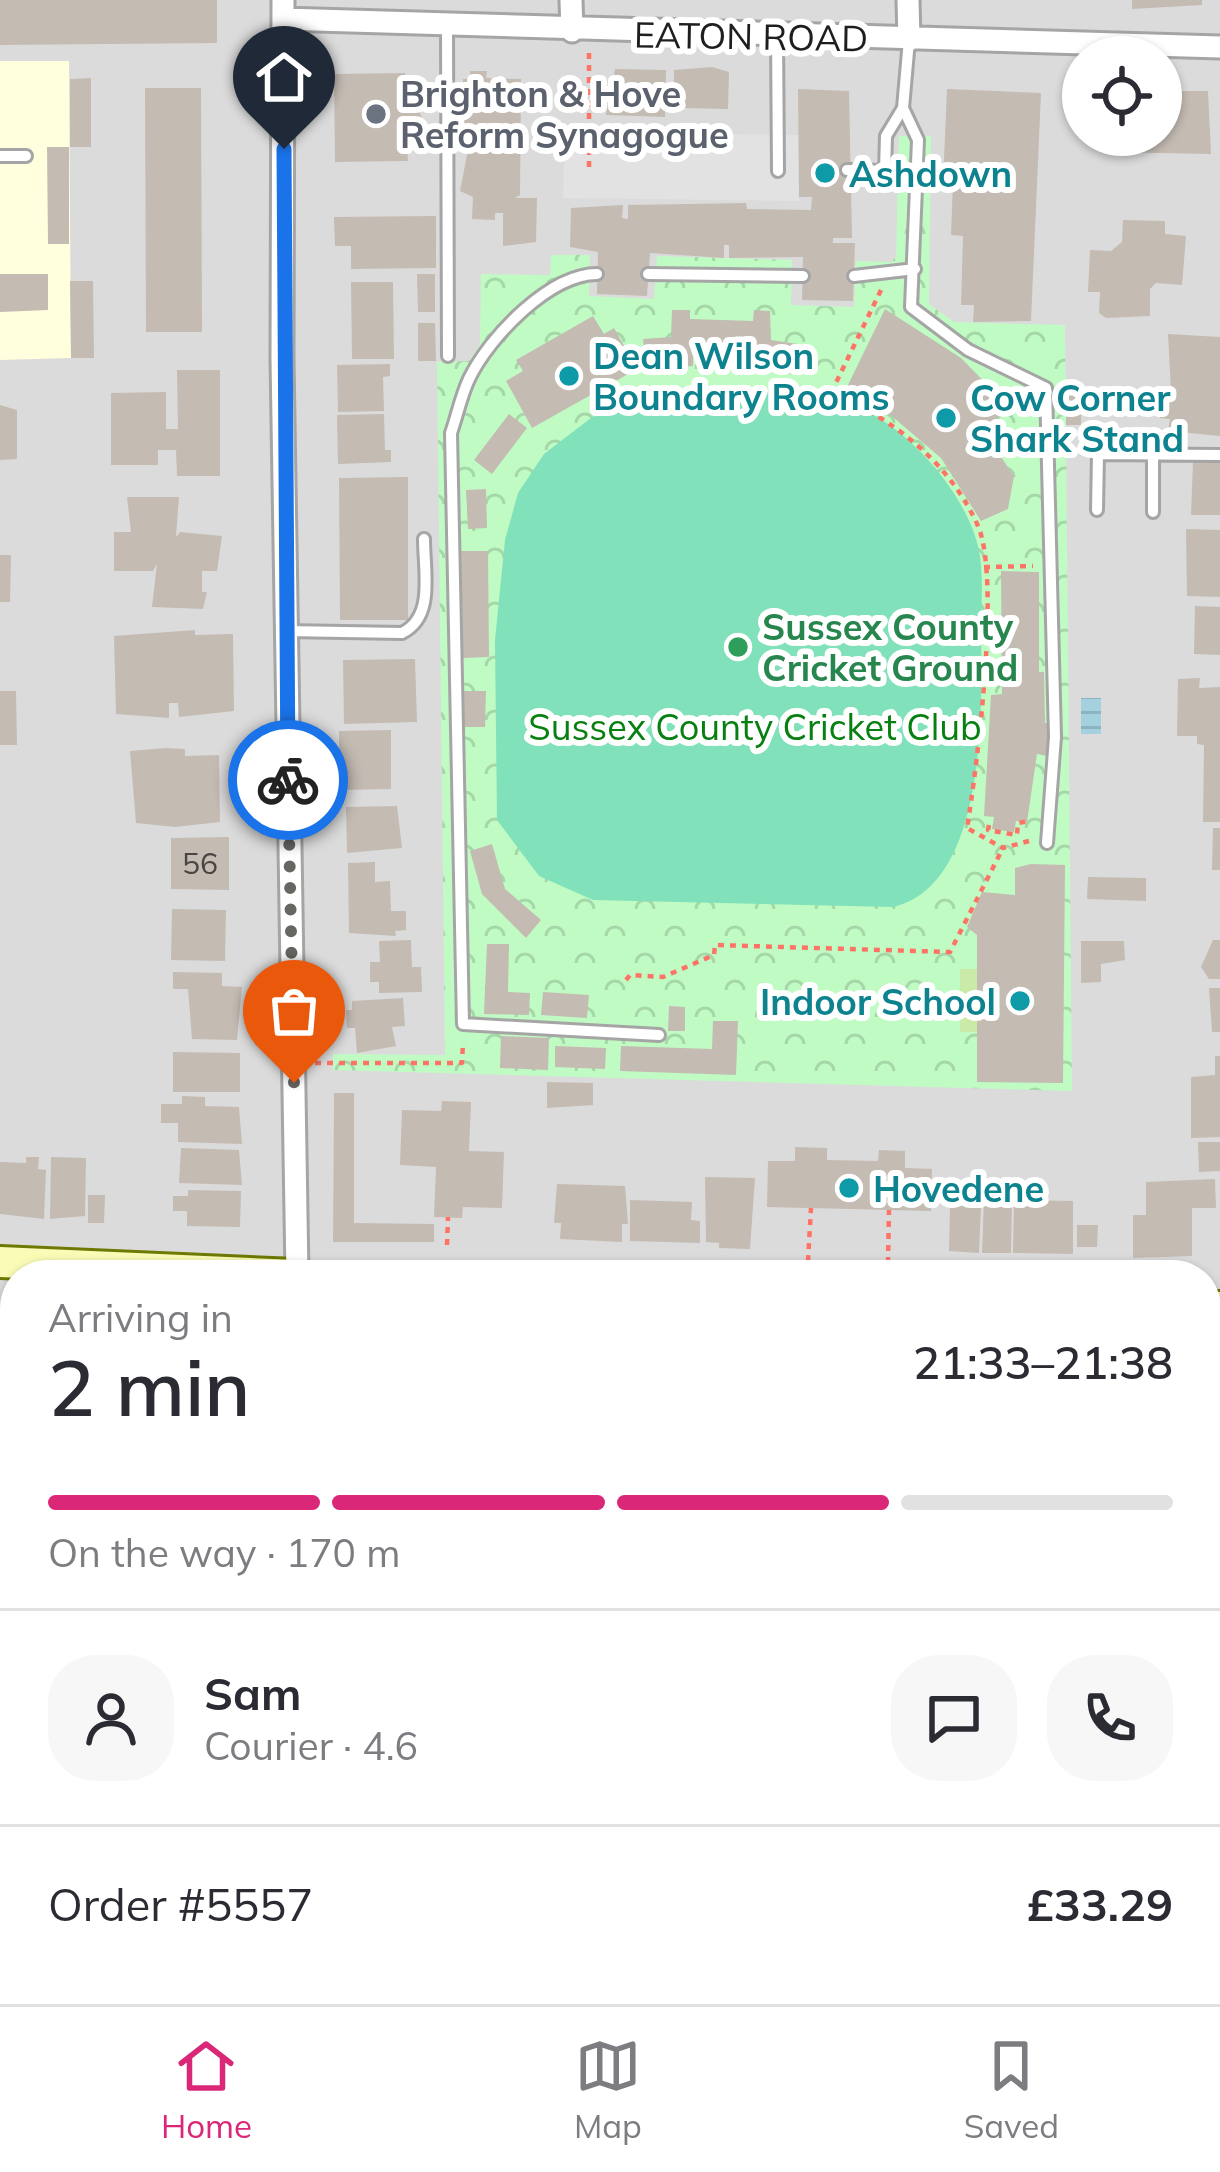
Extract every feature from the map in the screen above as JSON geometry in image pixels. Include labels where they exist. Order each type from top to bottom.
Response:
[{"type":"street","points":[[571,0],[580,32]]},
{"type":"street","points":[[908,0],[909,40]]},
{"type":"street","points":[[283,10],[285,631],[296,1260]]},
{"type":"street","name":"EATON ROAD","points":[[283,10],[580,32],[1220,47]]},
{"type":"lane","points":[[447,24],[448,356]]},
{"type":"lane","points":[[777,35],[778,171]]},
{"type":"lane","points":[[909,40],[904,108],[918,140],[911,307],[968,350],[1046,388],[1055,737],[1047,843]]},
{"type":"lane","points":[[847,170],[885,171],[886,136],[904,108]]},
{"type":"lane","points":[[0,156],[26,156]]},
{"type":"lane","points":[[449,163],[468,163]]},
{"type":"lane","points":[[854,276],[915,269]]},
{"type":"lane","points":[[597,274],[576,274],[514,319],[470,376],[451,434],[463,1024],[659,1036]]},
{"type":"lane","points":[[648,274],[803,276]]},
{"type":"lane","points":[[1097,511],[1098,454],[1220,455]]},
{"type":"lane","points":[[1153,512],[1154,455]]},
{"type":"lane","points":[[285,631],[402,633],[417,626],[424,615],[424,539]]},
{"type":"path","points":[[580,32],[589,167]]},
{"type":"path","points":[[889,273],[831,393],[897,426],[939,467],[978,527],[985,567],[983,733],[967,828],[1003,848],[1028,841],[1047,843]]},
{"type":"path","points":[[985,567],[1050,566]]},
{"type":"path","points":[[989,825],[988,830],[1017,835],[1018,823],[1029,824],[1030,811],[1034,827]]},
{"type":"path","points":[[626,980],[630,975],[663,977],[714,955],[715,945],[950,952],[1003,848]]},
{"type":"path","points":[[294,1064],[462,1063],[463,1024]]},
{"type":"path","points":[[808,1260],[811,1208]]},
{"type":"path","points":[[888,1260],[889,1210]]},
{"type":"path","points":[[447,1245],[448,1217]]},
{"type":"shaded area","points":[[0,0],[1220,0],[1220,1260],[0,1260]]},
{"type":"shaded area","points":[[0,61],[69,61],[71,358],[0,360]]},
{"type":"shaded area","points":[[556,132],[800,135],[799,201],[563,198],[564,158],[557,158]]},
{"type":"green space","name":"Sussex County Cricket Club","points":[[899,136],[931,136],[929,304],[954,322],[1065,325],[1072,1091],[333,1070],[333,1054],[445,1055],[437,362],[469,361],[480,344],[481,274],[550,275],[551,255],[590,255],[589,296],[654,299],[657,256],[792,260],[791,305],[854,307],[856,261],[892,262],[896,256]]},
{"type":"green space","name":"Sussex County Cricket Ground","points":[[711,386],[802,393],[868,412],[929,460],[962,507],[976,539],[982,572],[981,702],[973,789],[963,830],[947,865],[924,892],[893,907],[593,900],[539,876],[497,820],[495,640],[505,540],[518,493],[544,454],[591,418],[633,398]]},
{"type":"green space","points":[[960,969],[977,969],[977,1032],[960,1032]]},
{"type":"water","points":[[1081,698],[1101,698],[1101,734],[1081,734]]},
{"type":"building","points":[[0,0],[217,0],[217,43],[0,45]]},
{"type":"building","points":[[1132,0],[1202,0],[1202,5],[1132,9]]},
{"type":"building","points":[[712,67],[729,72],[728,109],[684,108],[684,94],[674,94],[674,70]]},
{"type":"building","points":[[615,69],[666,70],[665,117],[606,115]]},
{"type":"building","points":[[470,71],[487,71],[486,78],[521,79],[520,195],[515,198],[537,198],[536,242],[503,246],[503,213],[495,213],[495,220],[472,219],[473,197],[460,191],[468,150],[460,150],[460,107],[470,108],[470,99],[462,99],[463,79],[470,79]]},
{"type":"building","name":"Brighton & Hove Reform Synagogue","points":[[405,73],[406,98],[414,97],[423,121],[416,145],[407,145],[408,161],[335,162],[334,74]]},
{"type":"building","points":[[91,78],[91,147],[70,147],[70,79]]},
{"type":"building","points":[[145,88],[201,88],[202,332],[146,332]]},
{"type":"building","name":"Ashdown","points":[[798,89],[849,91],[852,238],[833,238],[833,243],[855,243],[853,301],[802,300],[803,257],[729,258],[729,245],[724,245],[724,258],[650,253],[647,296],[597,294],[598,252],[570,247],[571,208],[623,205],[622,218],[628,219],[628,205],[746,203],[747,209],[811,210],[812,197],[799,197]]},
{"type":"building","points":[[947,89],[1041,93],[1031,321],[973,322],[974,305],[961,305],[963,236],[951,235],[953,183],[943,182]]},
{"type":"building","points":[[1182,91],[1208,91],[1211,154],[1182,153]]},
{"type":"building","points":[[47,147],[69,147],[69,244],[48,244]]},
{"type":"building","points":[[436,216],[436,268],[351,269],[351,246],[335,246],[334,217]]},
{"type":"building","points":[[1123,220],[1165,221],[1165,234],[1186,236],[1182,285],[1156,283],[1150,289],[1150,316],[1106,318],[1099,313],[1100,292],[1088,292],[1090,250],[1111,251],[1122,242]]},
{"type":"building","points":[[0,274],[48,274],[48,310],[0,312]]},
{"type":"building","points":[[417,274],[435,274],[435,312],[418,312]]},
{"type":"building","points":[[70,281],[93,281],[94,358],[71,358]]},
{"type":"building","points":[[351,282],[393,282],[394,359],[352,359]]},
{"type":"building","name":"Cow Corner Shark Stand","points":[[885,309],[961,358],[1010,408],[982,429],[1014,476],[1008,509],[981,521],[941,458],[874,401],[846,389]]},
{"type":"building","points":[[672,310],[690,310],[690,319],[753,321],[754,310],[770,311],[771,340],[798,344],[793,374],[746,367],[747,360],[693,358],[693,366],[647,370],[643,339],[671,337]]},
{"type":"building","name":"Dean Wilson Boundary Rooms","points":[[593,316],[604,334],[614,328],[637,369],[532,428],[506,381],[523,371],[516,360]]},
{"type":"building","points":[[418,323],[435,323],[436,361],[418,361]]},
{"type":"building","points":[[1168,334],[1220,337],[1220,436],[1168,431],[1170,419],[1160,418],[1159,398],[1171,391]]},
{"type":"building","points":[[390,364],[390,376],[383,377],[384,411],[338,412],[337,365]]},
{"type":"building","points":[[177,370],[220,370],[220,476],[177,476],[176,450],[158,450],[158,465],[111,465],[111,393],[166,392],[166,429],[178,429]]},
{"type":"building","points":[[1066,386],[1081,386],[1081,425],[1066,425]]},
{"type":"building","points":[[0,405],[17,410],[17,459],[0,460]]},
{"type":"building","points":[[384,414],[385,450],[391,450],[391,462],[338,464],[337,415]]},
{"type":"building","points":[[509,414],[527,428],[492,474],[474,460]]},
{"type":"building","points":[[1220,461],[1220,515],[1191,515],[1193,462]]},
{"type":"building","points":[[408,477],[408,620],[340,620],[339,478]]},
{"type":"building","points":[[486,489],[487,528],[468,529],[466,490]]},
{"type":"building","points":[[127,497],[179,497],[176,537],[180,532],[222,536],[217,571],[202,571],[202,592],[207,592],[203,609],[152,607],[157,564],[153,571],[114,571],[114,532],[131,532]]},
{"type":"building","points":[[1186,529],[1220,530],[1220,597],[1187,596]]},
{"type":"building","points":[[461,551],[488,551],[489,657],[463,658]]},
{"type":"building","points":[[0,555],[11,555],[10,602],[0,602]]},
{"type":"building","points":[[1001,571],[1039,572],[1039,672],[1044,672],[1045,723],[1051,724],[1047,756],[1037,754],[1027,822],[1016,821],[1014,832],[992,829],[994,817],[984,816],[991,695],[1002,694]]},
{"type":"building","points":[[1195,606],[1220,607],[1220,655],[1194,654]]},
{"type":"building","points":[[195,630],[195,635],[233,634],[234,711],[179,717],[178,703],[169,703],[169,718],[116,714],[114,636]]},
{"type":"building","points":[[415,659],[417,722],[344,724],[343,660]]},
{"type":"building","points":[[1200,678],[1199,688],[1220,687],[1220,822],[1203,822],[1204,745],[1197,744],[1197,736],[1177,736],[1178,679]]},
{"type":"building","points":[[0,691],[16,691],[17,745],[0,745]]},
{"type":"building","points":[[464,691],[486,691],[485,727],[464,727]]},
{"type":"building","points":[[391,730],[391,789],[339,790],[339,731]]},
{"type":"building","points":[[185,749],[185,756],[219,755],[220,822],[175,827],[136,823],[130,751]]},
{"type":"building","points":[[397,806],[402,848],[347,853],[346,807]]},
{"type":"building","points":[[1213,828],[1220,828],[1220,870],[1212,870]]},
{"type":"building","points":[[229,837],[229,890],[171,889],[171,838]]},
{"type":"building","points":[[492,844],[505,889],[541,920],[526,938],[482,894],[470,851]]},
{"type":"building","points":[[375,862],[375,882],[390,881],[391,911],[406,911],[406,930],[395,931],[396,936],[349,933],[348,863]]},
{"type":"building","name":"Indoor School","points":[[1065,865],[1063,1083],[977,1082],[977,935],[967,927],[982,892],[1015,895],[1015,868]]},
{"type":"building","points":[[1088,877],[1146,878],[1146,901],[1087,899]]},
{"type":"building","points":[[172,909],[226,910],[225,961],[171,960]]},
{"type":"building","points":[[411,940],[412,967],[421,967],[422,992],[379,993],[379,982],[370,982],[370,962],[380,962],[379,941]]},
{"type":"building","points":[[1213,940],[1220,940],[1220,979],[1209,979],[1201,967]]},
{"type":"building","points":[[1081,941],[1124,941],[1125,960],[1101,964],[1101,982],[1081,983]]},
{"type":"building","points":[[487,944],[509,944],[508,992],[530,993],[529,1015],[484,1014]]},
{"type":"building","points":[[173,972],[222,973],[222,986],[242,987],[237,1040],[192,1039],[188,989],[173,989]]},
{"type":"building","points":[[1209,988],[1220,988],[1220,1032],[1212,1032]]},
{"type":"building","points":[[543,992],[589,995],[587,1018],[541,1015]]},
{"type":"building","points":[[403,998],[405,1026],[392,1027],[396,1046],[357,1053],[355,1028],[347,1028],[346,1010],[352,1010],[352,1001]]},
{"type":"building","points":[[669,1006],[685,1007],[685,1031],[668,1031]]},
{"type":"building","points":[[713,1021],[738,1021],[736,1075],[620,1071],[621,1046],[712,1049]]},
{"type":"building","points":[[501,1036],[549,1038],[548,1070],[500,1068]]},
{"type":"building","points":[[555,1046],[606,1048],[605,1069],[555,1067]]},
{"type":"building","points":[[173,1052],[240,1053],[240,1092],[173,1092]]},
{"type":"building","points":[[1215,1056],[1220,1056],[1220,1137],[1191,1138],[1191,1077],[1215,1075]]},
{"type":"building","points":[[547,1082],[593,1083],[593,1105],[547,1108]]},
{"type":"building","points":[[334,1093],[354,1093],[354,1223],[434,1224],[434,1242],[333,1242]]},
{"type":"building","points":[[182,1096],[205,1097],[205,1106],[239,1107],[242,1144],[178,1142],[178,1123],[161,1123],[161,1104],[182,1104]]},
{"type":"building","points":[[442,1101],[471,1102],[469,1151],[504,1152],[502,1208],[463,1207],[462,1218],[434,1217],[436,1167],[400,1165],[402,1110],[441,1111]]},
{"type":"building","points":[[1198,1142],[1220,1142],[1220,1171],[1199,1172]]},
{"type":"building","name":"Hovedene","points":[[795,1147],[827,1148],[827,1160],[878,1161],[879,1150],[905,1151],[905,1168],[932,1169],[931,1211],[767,1207],[768,1161],[795,1161]]},
{"type":"building","points":[[181,1148],[239,1150],[242,1185],[179,1183]]},
{"type":"building","points":[[26,1157],[39,1157],[38,1169],[46,1170],[44,1219],[0,1214],[0,1162],[26,1163]]},
{"type":"building","points":[[51,1157],[86,1158],[85,1216],[50,1219]]},
{"type":"building","points":[[705,1177],[755,1178],[750,1249],[719,1248],[719,1243],[706,1242]]},
{"type":"building","points":[[1215,1179],[1216,1208],[1192,1208],[1192,1256],[1133,1258],[1133,1215],[1146,1215],[1146,1182]]},
{"type":"building","points":[[557,1184],[625,1186],[628,1224],[622,1224],[622,1242],[560,1239],[561,1223],[554,1223]]},
{"type":"building","points":[[188,1190],[241,1191],[240,1227],[187,1226],[187,1211],[173,1211],[173,1196],[188,1196]]},
{"type":"building","points":[[88,1195],[105,1195],[104,1223],[88,1223]]},
{"type":"building","points":[[984,1198],[1012,1199],[1011,1253],[982,1253]]},
{"type":"building","points":[[630,1200],[692,1202],[691,1220],[700,1221],[700,1243],[630,1241]]},
{"type":"building","points":[[1014,1200],[1073,1201],[1073,1254],[1013,1253]]},
{"type":"building","points":[[950,1205],[981,1206],[979,1253],[949,1251]]},
{"type":"building","points":[[1077,1225],[1098,1225],[1097,1247],[1077,1247]]},
{"type":"way so far","points":[[288,780],[294,1083]]},
{"type":"place","name":"Brighton & Hove Reform Synagogue","points":[[376,114]]},
{"type":"place","name":"Ashdown","points":[[825,173]]},
{"type":"place","name":"Dean Wilson Boundary Rooms","points":[[569,376]]},
{"type":"place","name":"Cow Corner Shark Stand","points":[[946,418]]},
{"type":"place","name":"Sussex County Cricket Ground","points":[[738,647]]},
{"type":"place","name":"Indoor School","points":[[1020,1001]]},
{"type":"place","name":"Hovedene","points":[[849,1188]]},
{"type":"route","points":[[284,149],[288,780]]}]
